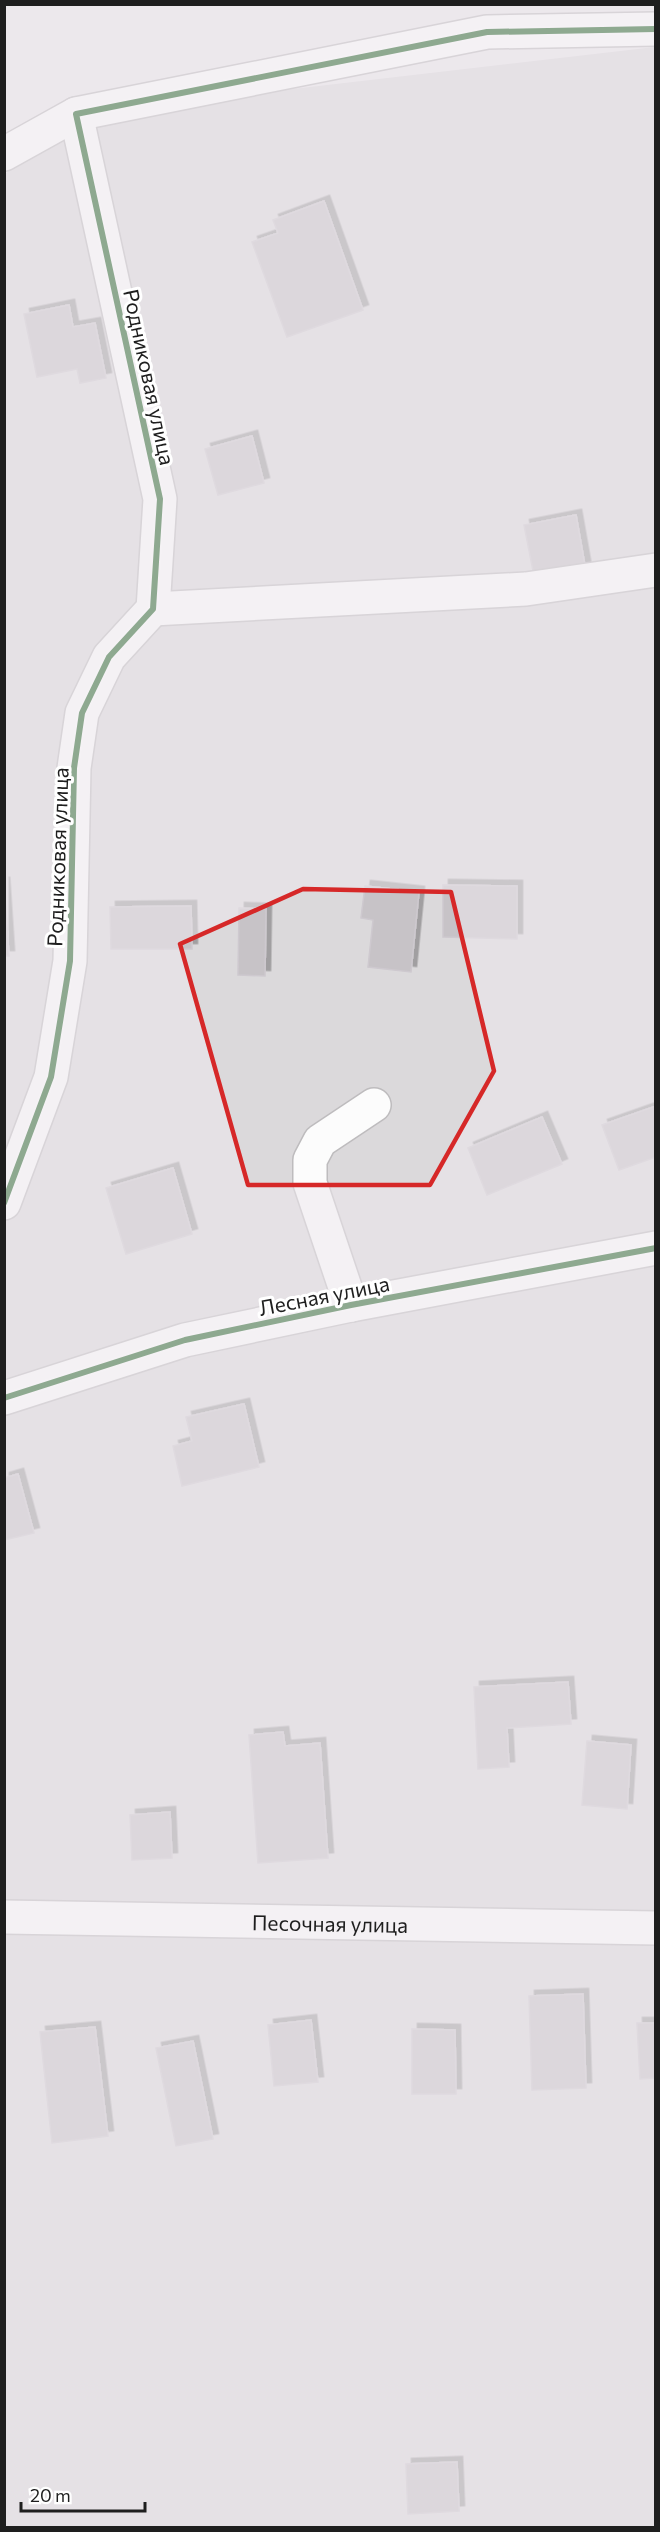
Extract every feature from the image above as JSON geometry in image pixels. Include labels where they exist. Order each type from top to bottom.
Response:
[{"type":"street","points":[[4,154],[76,114],[487,32],[656,29]]},
{"type":"street","name":"Родниковая улица","points":[[4,1203],[51,1077],[70,961],[74,768],[82,713],[109,657],[153,609],[160,499],[76,114]]},
{"type":"street","points":[[153,609],[526,589],[656,570]]},
{"type":"street","points":[[351,1305],[310,1183],[310,1160],[320,1141],[374,1104]]},
{"type":"street","name":"Лесная улица","points":[[4,1398],[185,1340],[351,1305],[656,1248]]},
{"type":"street","name":"Песочная улица","points":[[4,1917],[656,1928]]},
{"type":"highlighted area","points":[[303,889],[451,892],[494,1071],[430,1185],[248,1185],[180,944]]},
{"type":"shaded area","points":[[655,47],[655,2527],[5,2527],[4,175],[76,114]]},
{"type":"building","points":[[324,201],[363,310],[287,337],[252,242],[278,233],[273,220]]},
{"type":"building","points":[[69,305],[73,327],[95,323],[106,378],[80,383],[77,369],[37,377],[24,314]]},
{"type":"building","points":[[252,436],[264,483],[218,495],[205,449]]},
{"type":"building","points":[[576,515],[587,577],[536,586],[524,525]]},
{"type":"building","points":[[4,882],[9,956],[4,956]]},
{"type":"building","points":[[443,885],[517,886],[517,939],[443,937]]},
{"type":"building","points":[[365,886],[419,892],[411,972],[368,967],[373,920],[361,918]]},
{"type":"building","points":[[191,906],[192,949],[111,949],[110,907]]},
{"type":"building","points":[[239,908],[266,909],[265,976],[238,975]]},
{"type":"building","points":[[656,1106],[656,1157],[619,1170],[602,1125]]},
{"type":"building","points":[[542,1117],[562,1164],[487,1195],[468,1148]]},
{"type":"building","points":[[173,1168],[192,1234],[126,1254],[106,1188]]},
{"type":"building","points":[[244,1404],[259,1467],[182,1486],[173,1446],[192,1441],[186,1417]]},
{"type":"building","points":[[18,1474],[34,1533],[4,1540],[4,1478]]},
{"type":"building","points":[[568,1682],[571,1724],[507,1728],[509,1767],[478,1769],[474,1687]]},
{"type":"building","points":[[283,1732],[285,1746],[320,1743],[328,1858],[258,1863],[249,1735]]},
{"type":"building","points":[[587,1741],[631,1745],[627,1809],[582,1805]]},
{"type":"building","points":[[170,1812],[172,1858],[132,1860],[130,1815]]},
{"type":"building","points":[[583,1994],[586,2088],[532,2090],[529,1996]]},
{"type":"building","points":[[311,2020],[318,2082],[274,2086],[268,2025]]},
{"type":"building","points":[[637,2023],[656,2023],[656,2078],[640,2079]]},
{"type":"building","points":[[95,2027],[108,2136],[52,2143],[40,2032]]},
{"type":"building","points":[[412,2029],[455,2030],[456,2094],[412,2094]]},
{"type":"building","points":[[193,2041],[213,2139],[176,2146],[156,2048]]},
{"type":"building","points":[[457,2462],[459,2511],[408,2514],[406,2464]]},
{"type":"cycle path","points":[[4,1203],[51,1077],[70,961],[74,768],[82,713],[109,657],[153,609],[160,499],[76,114],[487,32],[656,29]]},
{"type":"cycle path","points":[[4,1398],[185,1340],[351,1305],[656,1248]]}]
